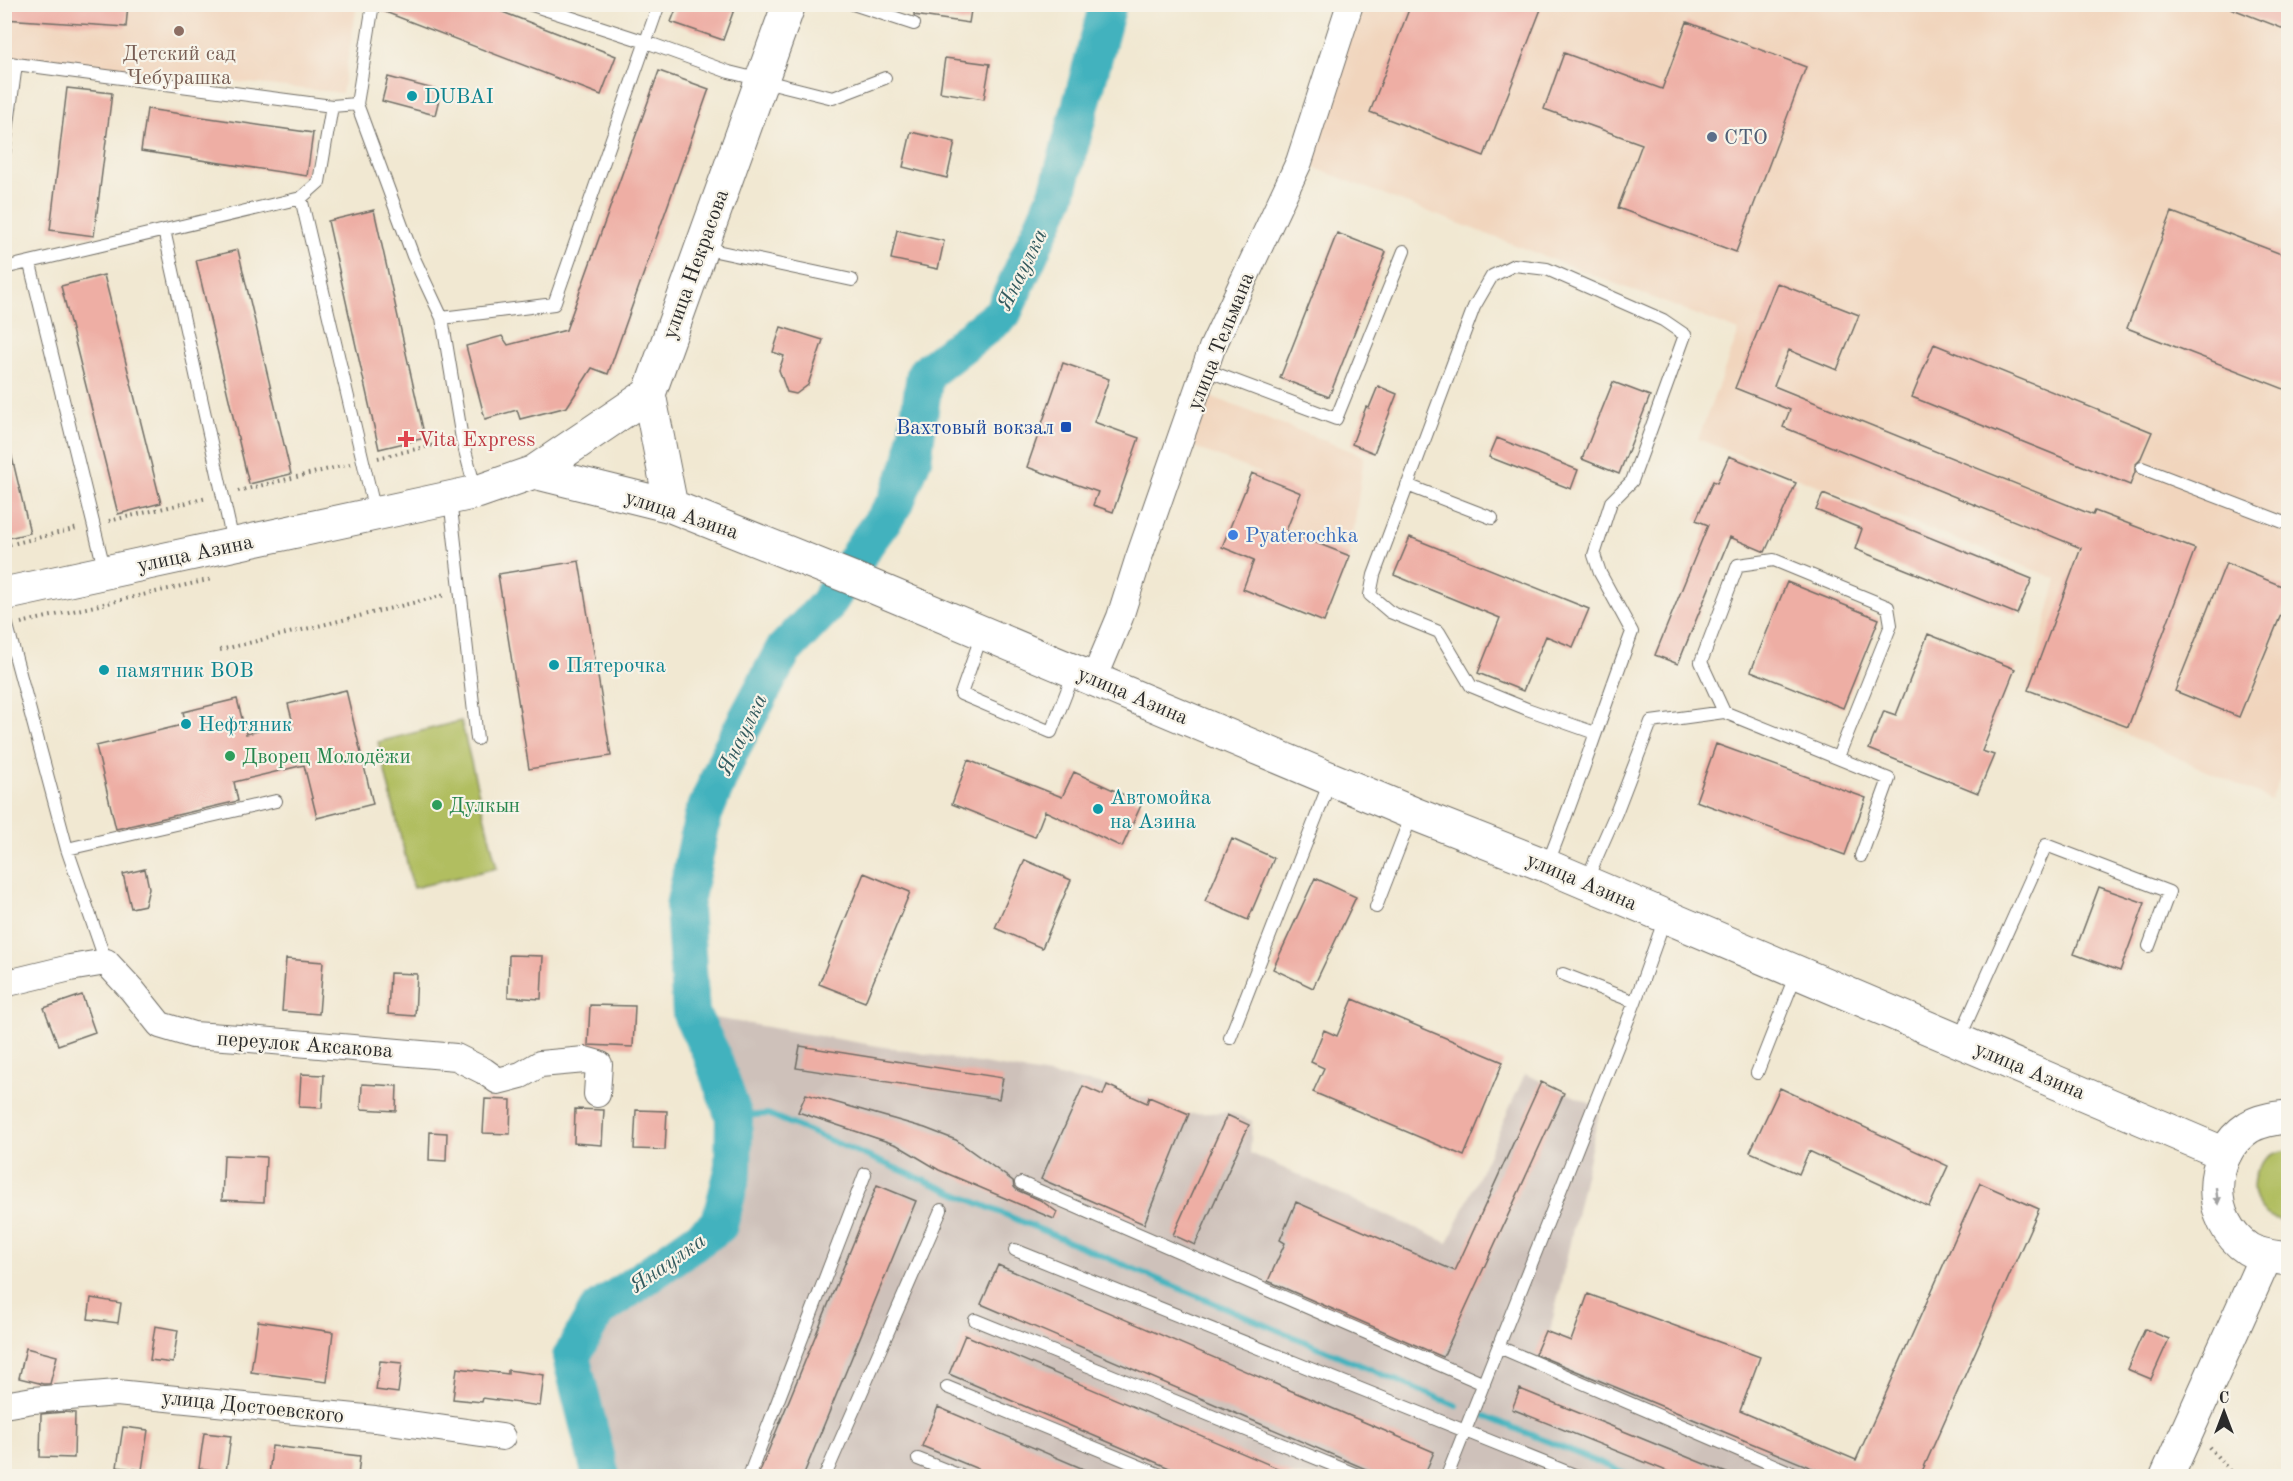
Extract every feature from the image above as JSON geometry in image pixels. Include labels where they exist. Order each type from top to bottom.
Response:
[{"type":"street","name":"улица Некрасова","points":[[649,394],[789,4]]},
{"type":"street","name":"улица Тельмана","points":[[1084,675],[1120,617],[1212,348],[1299,162],[1350,4]]},
{"type":"street","points":[[534,472],[649,394],[671,506]]},
{"type":"street","name":"улица Азина","points":[[4,594],[463,495],[534,472],[671,506],[868,585],[1412,813],[1586,882],[2225,1154]]},
{"type":"street","points":[[4,984],[106,962]]},
{"type":"street","name":"переулок Аксакова","points":[[106,962],[160,1025],[193,1035],[456,1057],[498,1081],[521,1076],[540,1064],[585,1060],[599,1064],[597,1094]]},
{"type":"street","points":[[2167,1476],[2189,1424],[2277,1257],[2249,1249],[2231,1234],[2220,1213],[2215,1189],[2219,1165],[2231,1144],[2249,1128],[2271,1118],[2289,1117]]},
{"type":"street","name":"улица Достоевского","points":[[4,1405],[33,1400],[117,1393],[375,1419],[502,1437]]},
{"type":"lane","points":[[373,4],[357,104],[413,256],[442,318],[462,439],[460,591],[477,739]]},
{"type":"lane","points":[[529,4],[761,81],[833,98],[885,78]]},
{"type":"lane","points":[[442,318],[554,304],[658,4]]},
{"type":"lane","points":[[853,4],[914,24]]},
{"type":"lane","points":[[4,154],[10,63],[332,106],[357,104]]},
{"type":"lane","points":[[4,268],[30,264],[301,198],[319,182],[332,106]]},
{"type":"lane","points":[[301,198],[375,514]]},
{"type":"lane","points":[[164,230],[234,545]]},
{"type":"lane","points":[[701,248],[852,280]]},
{"type":"lane","points":[[1206,370],[1336,418],[1404,251]]},
{"type":"lane","points":[[30,264],[105,572]]},
{"type":"lane","points":[[1547,866],[1575,797],[1595,733],[1632,632],[1600,573],[1594,555],[1611,502],[1632,481],[1685,335],[1664,320],[1546,269],[1514,265],[1492,276],[1474,307],[1374,575],[1371,595],[1390,612],[1439,632],[1472,686],[1527,709],[1595,733]]},
{"type":"lane","points":[[2142,468],[2289,524]]},
{"type":"lane","points":[[1407,485],[1492,519]]},
{"type":"lane","points":[[1724,712],[1701,662],[1738,565],[1773,560],[1888,607],[1891,625],[1838,757]]},
{"type":"lane","points":[[4,614],[68,849],[106,962]]},
{"type":"lane","points":[[982,633],[961,694],[1052,732],[1084,675]]},
{"type":"lane","points":[[1586,882],[1652,722],[1724,712],[1889,778],[1861,856]]},
{"type":"lane","points":[[1230,1038],[1331,779]]},
{"type":"lane","points":[[68,849],[276,801]]},
{"type":"lane","points":[[1376,907],[1412,813]]},
{"type":"lane","points":[[1959,1040],[2046,845],[2169,892],[2148,946]]},
{"type":"lane","points":[[1447,1476],[1635,1002],[1665,917]]},
{"type":"lane","points":[[1757,1073],[1797,972]]},
{"type":"lane","points":[[1563,974],[1635,1002]]},
{"type":"lane","points":[[749,1476],[865,1174]]},
{"type":"lane","points":[[1021,1184],[1484,1384]]},
{"type":"lane","points":[[825,1476],[941,1210]]},
{"type":"lane","points":[[1015,1250],[1577,1476]]},
{"type":"lane","points":[[975,1320],[1360,1476]]},
{"type":"lane","points":[[1499,1347],[1799,1476]]},
{"type":"lane","points":[[947,1387],[1164,1476]]},
{"type":"lane","points":[[918,1459],[961,1476]]},
{"type":"path","points":[[220,650],[460,591]]},
{"type":"path","points":[[2189,1424],[2234,1476]]},
{"type":"shaded area","name":"Детский сад Чебурашка","points":[[5,5],[357,5],[342,93],[5,57]]},
{"type":"shaded area","points":[[1350,5],[2288,5],[2288,760],[2271,800],[2028,690],[2057,579],[1698,439],[1739,331],[1299,162]]},
{"type":"shaded area","points":[[1210,396],[1364,456],[1350,556],[1269,524],[1260,473],[1191,446]]},
{"type":"shaded area","points":[[691,1014],[1107,1085],[1128,1095],[1149,1097],[1189,1114],[1229,1112],[1252,1121],[1250,1153],[1448,1243],[1525,1074],[1600,1108],[1550,1332],[1897,1476],[601,1476],[571,1357],[597,1311],[719,1225],[733,1171],[734,1117],[711,1053]]},
{"type":"green space","name":"Дулкын","points":[[461,721],[497,868],[413,888],[378,742]]},
{"type":"green space","points":[[2288,1150],[2288,1221],[2273,1218],[2262,1210],[2255,1199],[2253,1187],[2255,1175],[2262,1163],[2273,1155]]},
{"type":"building","points":[[4,4],[128,4],[126,27],[4,19]]},
{"type":"building","points":[[381,4],[482,4],[616,56],[601,95],[380,10]]},
{"type":"building","points":[[678,4],[736,4],[723,40],[671,22]]},
{"type":"building","points":[[914,4],[972,4],[969,23],[914,15]]},
{"type":"building","points":[[1411,4],[1543,4],[1484,156],[1370,112]]},
{"type":"building","points":[[2225,4],[2289,4],[2289,31],[2225,6]]},
{"type":"building","name":"СТО","points":[[1687,22],[1806,67],[1736,252],[1618,208],[1642,144],[1544,109],[1564,53],[1662,89]]},
{"type":"building","points":[[945,58],[990,64],[984,99],[940,92]]},
{"type":"building","points":[[659,71],[709,89],[608,374],[592,368],[567,407],[520,419],[517,410],[485,419],[466,346],[502,336],[508,345],[566,330]]},
{"type":"building","name":"DUBAI","points":[[388,77],[441,91],[435,115],[382,101]]},
{"type":"building","points":[[67,88],[112,93],[94,236],[50,230]]},
{"type":"building","points":[[147,109],[313,133],[307,176],[141,151]]},
{"type":"building","points":[[911,132],[955,142],[947,178],[903,167]]},
{"type":"building","points":[[374,210],[425,438],[379,449],[328,221]]},
{"type":"building","points":[[2172,212],[2289,257],[2289,391],[2127,328]]},
{"type":"building","points":[[897,230],[944,241],[938,269],[891,259]]},
{"type":"building","points":[[1337,233],[1386,252],[1329,397],[1280,378]]},
{"type":"building","points":[[238,250],[291,474],[249,484],[196,260]]},
{"type":"building","points":[[104,275],[161,503],[118,514],[61,286]]},
{"type":"building","points":[[1777,283],[1859,315],[1837,370],[1789,350],[1774,386],[2093,515],[2095,511],[2195,549],[2128,727],[2028,690],[2081,548],[1783,427],[1790,410],[1735,388]]},
{"type":"building","points":[[781,327],[823,340],[808,385],[796,394],[787,392],[779,370],[784,356],[773,352]]},
{"type":"building","points":[[1934,344],[2152,432],[2140,460],[2135,465],[2130,485],[1912,397]]},
{"type":"building","name":"Вахтовый вокзал","points":[[1063,363],[1109,379],[1094,422],[1139,438],[1113,512],[1093,505],[1098,492],[1027,467]]},
{"type":"building","points":[[1613,382],[1650,396],[1619,474],[1582,459]]},
{"type":"building","points":[[1378,386],[1397,394],[1374,453],[1352,444],[1366,407],[1369,408]]},
{"type":"building","points":[[1497,438],[1578,470],[1571,489],[1489,457]]},
{"type":"building","points":[[4,453],[11,453],[30,533],[4,539]]},
{"type":"building","points":[[1729,456],[1796,483],[1765,552],[1730,537],[1678,664],[1655,655],[1708,525],[1696,520],[1713,481],[1717,483]]},
{"type":"building","points":[[1252,473],[1301,493],[1286,531],[1350,556],[1324,622],[1243,589],[1254,560],[1222,547]]},
{"type":"building","points":[[1823,494],[2032,579],[2017,614],[1855,549],[1862,529],[1816,510]]},
{"type":"building","points":[[1410,537],[1589,609],[1573,647],[1546,636],[1523,691],[1478,673],[1500,618],[1394,575]]},
{"type":"building","name":"Пятерочка","points":[[579,561],[611,756],[529,769],[498,574]]},
{"type":"building","points":[[2226,563],[2289,589],[2289,595],[2239,717],[2175,691]]},
{"type":"building","points":[[1787,582],[1879,619],[1843,708],[1751,671]]},
{"type":"building","points":[[1928,634],[2015,669],[1982,751],[1994,755],[1978,793],[1869,749],[1884,711],[1896,715]]},
{"type":"building","name":"Дворец Молодёжи","points":[[346,690],[373,804],[317,818],[304,765],[234,782],[238,801],[116,829],[96,746],[186,724],[183,712],[237,699],[246,734],[293,723],[288,704]]},
{"type":"building","points":[[1716,744],[1866,798],[1845,855],[1696,801]]},
{"type":"building","points":[[968,760],[1062,797],[1074,772],[1142,803],[1122,847],[1045,811],[1035,837],[952,804]]},
{"type":"building","points":[[1232,839],[1274,858],[1248,920],[1205,901]]},
{"type":"building","points":[[1025,860],[1071,880],[1042,948],[995,928]]},
{"type":"building","points":[[145,869],[149,888],[145,905],[131,908],[123,874]]},
{"type":"building","points":[[864,873],[910,892],[865,1002],[819,984]]},
{"type":"building","points":[[1315,878],[1356,897],[1313,988],[1273,969]]},
{"type":"building","points":[[2099,887],[2145,903],[2120,971],[2074,954]]},
{"type":"building","points":[[509,955],[543,956],[541,999],[508,997]]},
{"type":"building","points":[[286,959],[323,962],[319,1014],[282,1011]]},
{"type":"building","points":[[390,973],[417,974],[415,1016],[388,1014]]},
{"type":"building","points":[[82,995],[95,1032],[58,1045],[44,1008]]},
{"type":"building","points":[[1353,999],[1503,1062],[1464,1156],[1313,1092],[1324,1068],[1311,1062],[1324,1030],[1337,1036]]},
{"type":"building","points":[[590,1005],[635,1006],[633,1047],[588,1045]]},
{"type":"building","points":[[800,1046],[1003,1078],[999,1099],[796,1068]]},
{"type":"building","points":[[301,1074],[324,1075],[322,1108],[299,1107]]},
{"type":"building","points":[[1541,1082],[1564,1093],[1443,1357],[1268,1281],[1285,1243],[1280,1240],[1296,1202],[1455,1271]]},
{"type":"building","points":[[362,1084],[397,1086],[396,1111],[361,1109]]},
{"type":"building","points":[[1107,1085],[1147,1103],[1149,1097],[1189,1114],[1144,1224],[1041,1179],[1083,1086],[1103,1095]]},
{"type":"building","points":[[1780,1088],[1948,1166],[1929,1207],[1809,1151],[1799,1174],[1750,1152]]},
{"type":"building","points":[[806,1094],[925,1128],[956,1140],[1013,1181],[1017,1190],[1040,1200],[1057,1212],[1054,1219],[939,1170],[897,1145],[798,1112]]},
{"type":"building","points":[[485,1099],[511,1100],[510,1134],[483,1133]]},
{"type":"building","points":[[575,1109],[604,1110],[602,1145],[574,1143]]},
{"type":"building","points":[[636,1110],[667,1111],[665,1150],[634,1149]]},
{"type":"building","points":[[1227,1115],[1249,1125],[1195,1245],[1173,1235]]},
{"type":"building","points":[[430,1132],[447,1133],[446,1161],[429,1160]]},
{"type":"building","points":[[224,1155],[266,1157],[264,1202],[222,1200]]},
{"type":"building","points":[[1980,1183],[2039,1209],[1920,1476],[1831,1476],[1535,1354],[1545,1331],[1571,1341],[1588,1294],[1760,1357],[1740,1411],[1856,1460]]},
{"type":"building","points":[[877,1185],[916,1201],[803,1476],[758,1476]]},
{"type":"building","points":[[998,1265],[1434,1452],[1424,1476],[1382,1476],[981,1304]]},
{"type":"building","points":[[91,1298],[121,1303],[118,1323],[88,1319]]},
{"type":"building","points":[[258,1321],[333,1332],[327,1382],[251,1372]]},
{"type":"building","points":[[155,1326],[178,1330],[173,1363],[150,1360]]},
{"type":"building","points":[[2145,1329],[2169,1339],[2151,1379],[2127,1369]]},
{"type":"building","points":[[965,1335],[1296,1476],[1188,1476],[949,1374]]},
{"type":"building","points":[[26,1348],[57,1356],[50,1384],[19,1378]]},
{"type":"building","points":[[380,1361],[402,1363],[398,1393],[376,1390]]},
{"type":"building","points":[[457,1368],[508,1374],[508,1370],[544,1375],[540,1406],[483,1398],[482,1402],[453,1399]]},
{"type":"building","points":[[1520,1389],[1734,1476],[1679,1476],[1512,1409]]},
{"type":"building","points":[[938,1407],[1100,1476],[995,1476],[922,1446]]},
{"type":"building","points":[[75,1413],[74,1458],[40,1457],[41,1414]]},
{"type":"building","points":[[123,1427],[148,1430],[142,1470],[117,1467]]},
{"type":"building","points":[[204,1433],[231,1436],[226,1472],[199,1468]]},
{"type":"building","points":[[272,1446],[360,1456],[358,1476],[269,1476]]},
{"type":"waterway","name":"Янаулка","points":[[601,1476],[571,1357],[597,1311],[719,1225],[733,1171],[734,1117],[711,1053],[691,1014],[684,907],[703,816],[731,749],[783,651],[826,606],[866,543],[895,504],[913,459],[925,374],[1003,313],[1057,194],[1108,4]]},
{"type":"waterway","points":[[734,1117],[768,1114],[1457,1406]]},
{"type":"waterway","points":[[1485,1416],[1632,1476]]},
{"type":"place","name":"Детский сад Чебурашка","points":[[179,31]]},
{"type":"place","name":"DUBAI","points":[[412,96]]},
{"type":"place","name":"СТО","points":[[1712,137]]},
{"type":"place","name":"Вахтовый вокзал","points":[[1066,427]]},
{"type":"place","name":"Vita Express","points":[[406,439]]},
{"type":"place","name":"Pyaterochka","points":[[1233,535]]},
{"type":"place","name":"Пятерочка","points":[[554,665]]},
{"type":"place","name":"памятник ВОВ","points":[[104,670]]},
{"type":"place","name":"Нефтяник","points":[[186,724]]},
{"type":"place","name":"Дворец Молодёжи","points":[[230,756]]},
{"type":"place","name":"Дулкын","points":[[437,805]]},
{"type":"place","name":"Автомойка на Азина","points":[[1098,809]]}]
